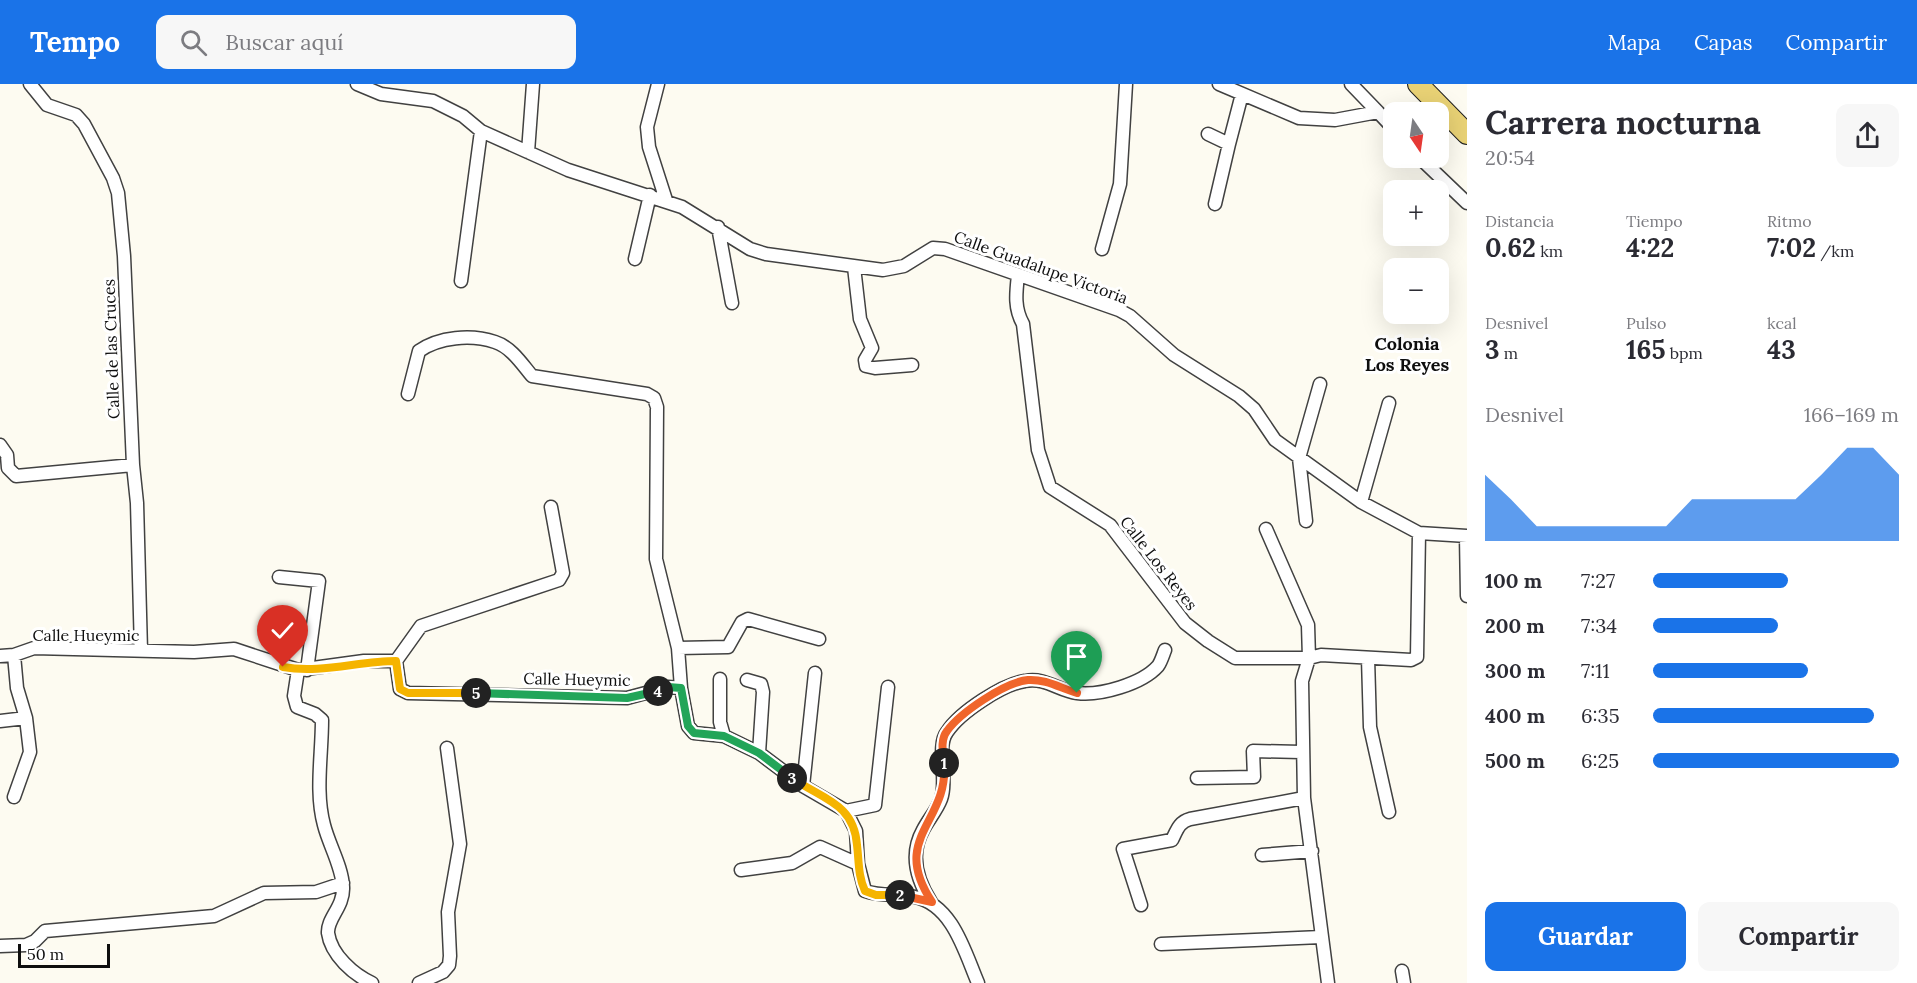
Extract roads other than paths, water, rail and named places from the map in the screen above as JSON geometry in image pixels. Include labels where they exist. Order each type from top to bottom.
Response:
[{"type":"main road","points":[[1418,84],[1467,134]]},
{"type":"street","name":"Calle de las Cruces","points":[[30,84],[47,105],[75,115],[84,124],[113,178],[117,194],[124,255],[133,465],[137,503],[141,651]]},
{"type":"street","name":"Calle Guadalupe Victoria","points":[[357,84],[381,94],[433,101],[463,116],[481,131],[568,170],[666,200],[718,227],[750,249],[766,254],[883,270],[904,266],[933,249],[945,249],[1119,310],[1130,316],[1174,355],[1216,379],[1239,396],[1254,410],[1275,440],[1361,502],[1419,533],[1467,536]]},
{"type":"street","points":[[528,152],[533,84]]},
{"type":"street","points":[[658,84],[647,127],[649,147],[666,200]]},
{"type":"street","points":[[1102,249],[1120,184],[1126,84]]},
{"type":"street","points":[[1219,84],[1299,118],[1335,120],[1378,112]]},
{"type":"street","points":[[1351,84],[1383,117]]},
{"type":"street","points":[[1215,204],[1242,94]]},
{"type":"street","points":[[461,281],[481,131]]},
{"type":"street","points":[[1208,134],[1228,144]]},
{"type":"street","points":[[1430,168],[1467,203]]},
{"type":"street","points":[[635,259],[650,195]]},
{"type":"street","points":[[718,227],[732,303]]},
{"type":"street","points":[[854,267],[860,319],[872,348],[865,360],[866,366],[875,368],[912,365]]},
{"type":"street","name":"Calle Los Reyes","points":[[1018,275],[1015,297],[1018,316],[1023,324],[1038,450],[1050,487],[1110,525],[1185,623],[1235,658],[1309,658],[1321,655],[1411,660],[1417,657],[1419,533]]},
{"type":"street","points":[[408,394],[419,351],[430,342],[470,338],[496,342],[516,356],[532,376],[647,394],[654,398],[657,407],[656,559],[678,648],[681,688],[688,726],[694,733],[724,736],[759,753],[803,786],[846,811],[856,831],[858,864],[865,891],[876,895],[915,897],[932,902]]},
{"type":"street","points":[[1306,521],[1299,458],[1320,384]]},
{"type":"street","points":[[1361,502],[1389,403]]},
{"type":"street","points":[[0,444],[7,455],[8,468],[16,476],[133,465]]},
{"type":"street","points":[[396,661],[420,626],[559,580],[563,573],[551,507]]},
{"type":"street","points":[[1266,529],[1308,625],[1309,658],[1304,667],[1302,681],[1301,752],[1304,798],[1328,983]]},
{"type":"street","points":[[1467,536],[1467,596]]},
{"type":"street","points":[[279,577],[319,581],[302,670],[294,696],[297,707],[315,714],[322,720],[319,774],[323,824],[343,883],[343,900],[330,923],[328,934],[345,966],[356,976],[372,983]]},
{"type":"street","points":[[678,648],[728,647],[742,622],[748,619],[819,639]]},
{"type":"street","name":"Calle Hueymic","points":[[0,656],[14,655],[34,648],[141,651],[234,649],[302,670],[364,661],[396,661],[400,689],[408,693],[627,698],[668,687],[681,688]]},
{"type":"street","points":[[978,983],[961,941],[920,885],[915,854],[921,833],[942,798],[945,770],[942,743],[946,732],[1001,688],[1027,680],[1047,681],[1077,693],[1097,692],[1142,679],[1158,666],[1165,650]]},
{"type":"street","points":[[14,655],[17,688],[26,718],[30,752],[14,797]]},
{"type":"street","points":[[1368,658],[1370,727],[1389,812]]},
{"type":"street","points":[[803,786],[815,673]]},
{"type":"street","points":[[720,679],[720,722],[724,736]]},
{"type":"street","points":[[747,680],[761,684],[763,692],[759,753]]},
{"type":"street","points":[[846,811],[875,805],[888,687]]},
{"type":"street","points":[[0,721],[26,718]]},
{"type":"street","points":[[419,983],[443,972],[450,956],[448,912],[460,844],[447,748]]},
{"type":"street","points":[[1197,778],[1254,777],[1253,751],[1301,752]]},
{"type":"street","points":[[1141,905],[1123,849],[1173,840],[1178,828],[1190,819],[1304,798]]},
{"type":"street","points":[[741,870],[792,863],[819,847],[858,864]]},
{"type":"street","points":[[1262,855],[1312,851]]},
{"type":"street","points":[[0,946],[26,945],[35,941],[45,931],[214,916],[264,892],[316,892],[343,883]]},
{"type":"street","points":[[1161,944],[1321,937]]},
{"type":"district","name":"Colonia Los Reyes","points":[[1407,353]]}]
